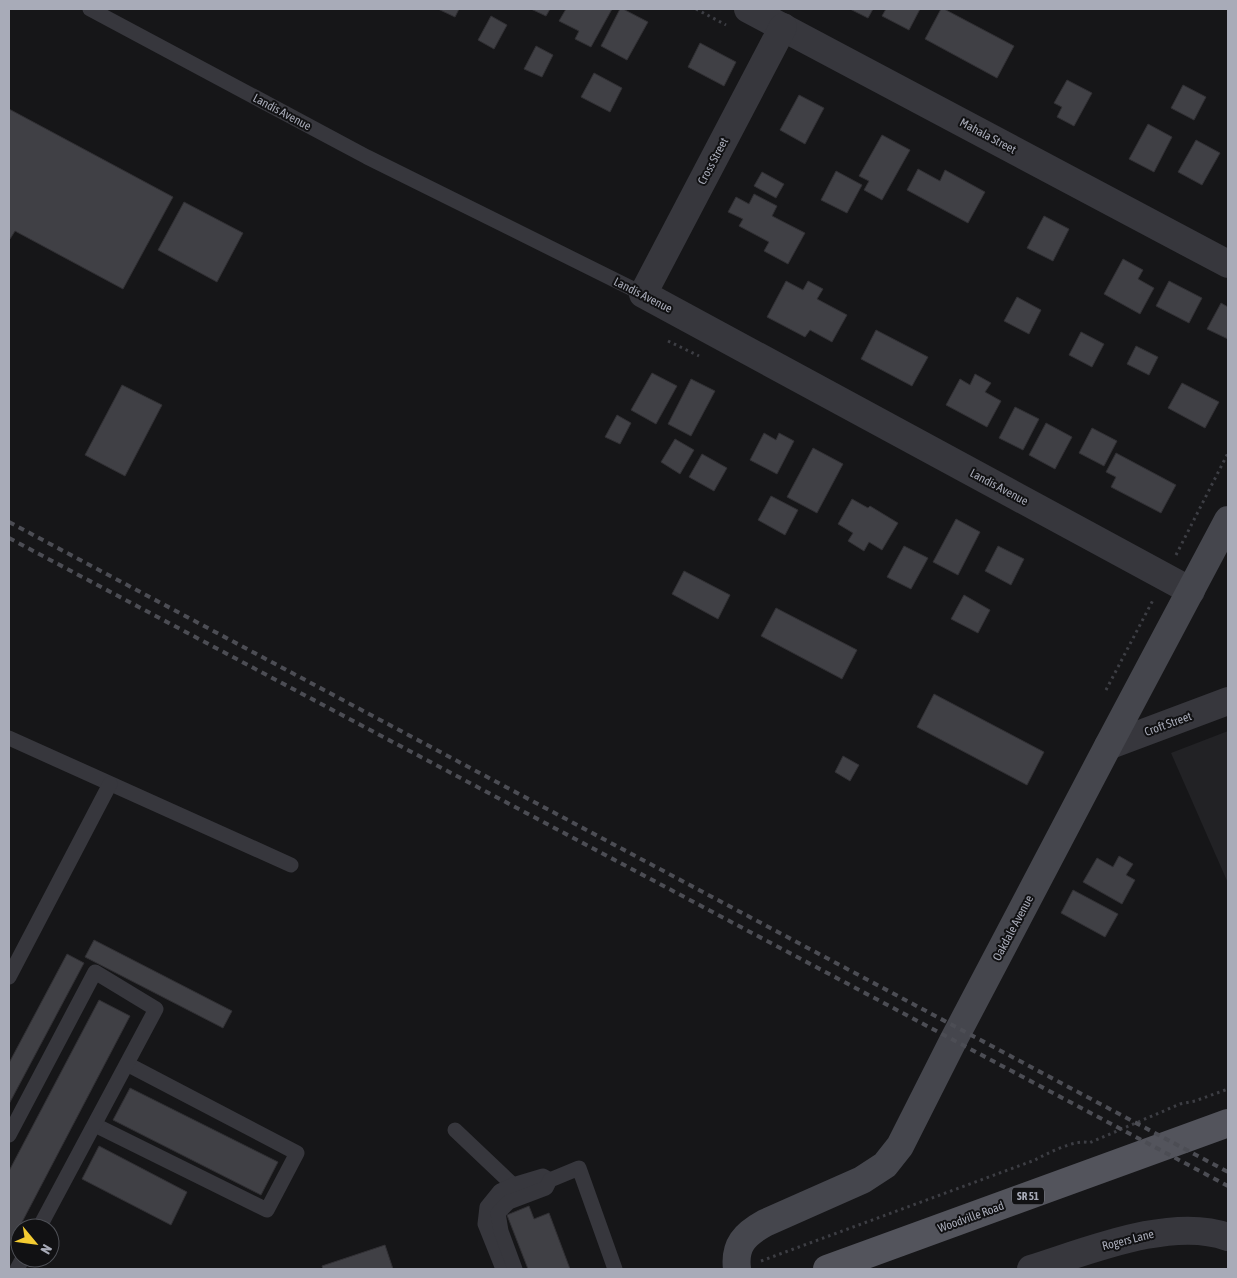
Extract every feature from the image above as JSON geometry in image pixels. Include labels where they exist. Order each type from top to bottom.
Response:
[{"type":"main road","name":"Woodville Road","points":[[827,1269],[1228,1123]]},
{"type":"street","name":"Mahala Street","points":[[738,17],[783,27],[1228,264]]},
{"type":"street","name":"Cross Street","points":[[643,294],[783,27]]},
{"type":"street","name":"Landis Avenue","points":[[643,294],[1191,590]]},
{"type":"street","name":"Oakdale Avenue","points":[[737,1268],[737,1252],[742,1240],[752,1230],[862,1180],[885,1165],[900,1146],[1228,520]]},
{"type":"street","name":"Croft Street","points":[[1108,746],[1228,701]]},
{"type":"street","name":"Rogers Lane","points":[[1031,1269],[1157,1232],[1203,1231],[1228,1237]]},
{"type":"lane","name":"Landis Avenue","points":[[90,9],[367,158],[643,294]]},
{"type":"lane","points":[[9,738],[291,865]]},
{"type":"lane","points":[[9,976],[110,784]]},
{"type":"lane","points":[[9,1135],[95,972],[156,1009],[44,1218]]},
{"type":"lane","points":[[95,1125],[267,1210],[297,1153],[127,1064]]},
{"type":"lane","points":[[455,1130],[513,1185]]},
{"type":"lane","points":[[515,1269],[500,1231],[498,1213],[509,1202],[546,1188],[550,1180],[579,1168],[615,1269]]},
{"type":"lane","points":[[503,1269],[485,1224],[487,1207],[500,1191],[513,1185],[543,1176],[550,1180]]},
{"type":"path","points":[[696,9],[738,17]]},
{"type":"path","points":[[668,340],[701,358]]},
{"type":"path","points":[[1177,553],[1228,453]]},
{"type":"path","points":[[1105,691],[1154,597]]},
{"type":"path","points":[[737,1268],[1035,1160],[1078,1142],[1084,1141],[1089,1143],[1180,1104],[1195,1101],[1228,1089]]},
{"type":"shaded area","points":[[1228,731],[1228,883],[1171,753]]},
{"type":"building","points":[[438,9],[459,9],[455,17]]},
{"type":"building","points":[[531,9],[550,9],[546,16]]},
{"type":"building","points":[[566,9],[612,9],[591,47],[575,39],[579,31],[559,21]]},
{"type":"building","points":[[620,9],[648,22],[627,60],[601,46]]},
{"type":"building","points":[[850,9],[873,9],[868,18]]},
{"type":"building","points":[[886,9],[920,9],[909,30],[882,16]]},
{"type":"building","points":[[941,9],[1014,46],[997,78],[925,39]]},
{"type":"building","points":[[491,16],[507,25],[494,49],[478,40]]},
{"type":"building","points":[[700,43],[736,62],[724,86],[688,67]]},
{"type":"building","points":[[536,46],[553,55],[542,77],[524,69]]},
{"type":"building","points":[[594,73],[622,88],[610,112],[581,97]]},
{"type":"building","points":[[1067,80],[1092,93],[1074,126],[1057,117],[1062,107],[1054,103]]},
{"type":"building","points":[[1183,85],[1206,97],[1194,120],[1171,108]]},
{"type":"building","points":[[799,95],[824,108],[805,144],[780,130]]},
{"type":"building","points":[[9,109],[173,197],[123,289],[15,231],[9,238]]},
{"type":"building","points":[[1148,124],[1172,137],[1154,172],[1129,159]]},
{"type":"building","points":[[882,135],[910,150],[882,200],[864,190],[869,181],[859,176]]},
{"type":"building","points":[[1196,140],[1220,153],[1202,185],[1178,172]]},
{"type":"building","points":[[918,169],[940,181],[945,170],[985,192],[968,223],[907,190]]},
{"type":"building","points":[[836,171],[862,185],[847,213],[821,200]]},
{"type":"building","points":[[762,172],[784,184],[776,198],[754,186]]},
{"type":"building","points":[[754,194],[777,206],[772,216],[805,233],[788,264],[764,251],[769,242],[739,226],[743,219],[728,212],[736,197],[749,204]]},
{"type":"building","points":[[184,202],[243,233],[217,282],[158,250]]},
{"type":"building","points":[[1044,216],[1069,229],[1053,261],[1027,248]]},
{"type":"building","points":[[1123,259],[1143,270],[1138,279],[1154,288],[1140,314],[1104,294]]},
{"type":"building","points":[[786,281],[803,290],[808,281],[823,289],[817,299],[847,315],[832,342],[810,330],[805,337],[767,317]]},
{"type":"building","points":[[1169,281],[1202,298],[1189,323],[1156,306]]},
{"type":"building","points":[[1017,297],[1041,310],[1029,334],[1004,321]]},
{"type":"building","points":[[1221,303],[1228,307],[1228,339],[1207,329]]},
{"type":"building","points":[[876,330],[928,357],[912,386],[861,359]]},
{"type":"building","points":[[1081,332],[1104,344],[1092,367],[1069,355]]},
{"type":"building","points":[[1136,346],[1158,357],[1149,375],[1127,364]]},
{"type":"building","points":[[652,373],[677,386],[656,424],[631,410]]},
{"type":"building","points":[[975,374],[991,383],[985,392],[1001,401],[987,427],[946,405],[960,379],[970,385]]},
{"type":"building","points":[[691,379],[715,391],[691,436],[668,424]]},
{"type":"building","points":[[1182,383],[1219,402],[1205,428],[1168,408]]},
{"type":"building","points":[[122,385],[162,405],[125,476],[85,455]]},
{"type":"building","points":[[1015,407],[1039,419],[1023,450],[999,438]]},
{"type":"building","points":[[617,415],[631,423],[620,444],[605,437]]},
{"type":"building","points":[[1046,423],[1072,437],[1055,469],[1029,455]]},
{"type":"building","points":[[1092,428],[1117,441],[1104,466],[1079,453]]},
{"type":"building","points":[[764,433],[776,440],[779,433],[794,441],[777,474],[750,460]]},
{"type":"building","points":[[675,439],[694,450],[680,474],[661,462]]},
{"type":"building","points":[[813,448],[843,464],[817,513],[787,497]]},
{"type":"building","points":[[1116,453],[1176,485],[1161,513],[1111,487],[1116,477],[1106,472]]},
{"type":"building","points":[[702,454],[727,468],[714,491],[689,477]]},
{"type":"building","points":[[771,496],[798,510],[785,535],[758,520]]},
{"type":"building","points":[[852,499],[868,508],[870,506],[898,523],[882,550],[869,542],[864,551],[848,541],[853,533],[838,524]]},
{"type":"building","points":[[956,519],[980,532],[958,575],[933,562]]},
{"type":"building","points":[[904,546],[928,558],[911,589],[887,577]]},
{"type":"building","points":[[998,546],[1024,559],[1011,585],[985,571]]},
{"type":"building","points":[[684,571],[730,595],[718,619],[672,594]]},
{"type":"building","points":[[964,595],[990,610],[978,633],[951,619]]},
{"type":"building","points":[[776,608],[857,650],[842,679],[761,636]]},
{"type":"building","points":[[934,694],[1044,752],[1027,785],[917,727]]},
{"type":"building","points":[[843,756],[859,765],[850,781],[835,772]]},
{"type":"building","points":[[1119,856],[1133,864],[1126,875],[1135,880],[1122,904],[1083,882],[1097,858],[1113,867]]},
{"type":"building","points":[[1073,890],[1118,914],[1105,937],[1061,913]]},
{"type":"building","points":[[94,940],[232,1011],[223,1028],[85,957]]},
{"type":"building","points":[[67,954],[84,963],[9,1104],[9,1063]]},
{"type":"building","points":[[99,1000],[130,1016],[24,1218],[10,1218],[9,1247],[9,1171]]},
{"type":"building","points":[[130,1088],[278,1162],[261,1195],[113,1120]]},
{"type":"building","points":[[99,1146],[187,1192],[171,1225],[82,1179]]},
{"type":"building","points":[[529,1206],[534,1219],[549,1213],[570,1269],[528,1269],[507,1215]]},
{"type":"building","points":[[385,1245],[393,1269],[323,1269],[322,1266]]},
{"type":"railway","points":[[9,522],[1228,1172]]},
{"type":"railway","points":[[9,538],[1228,1186]]}]
